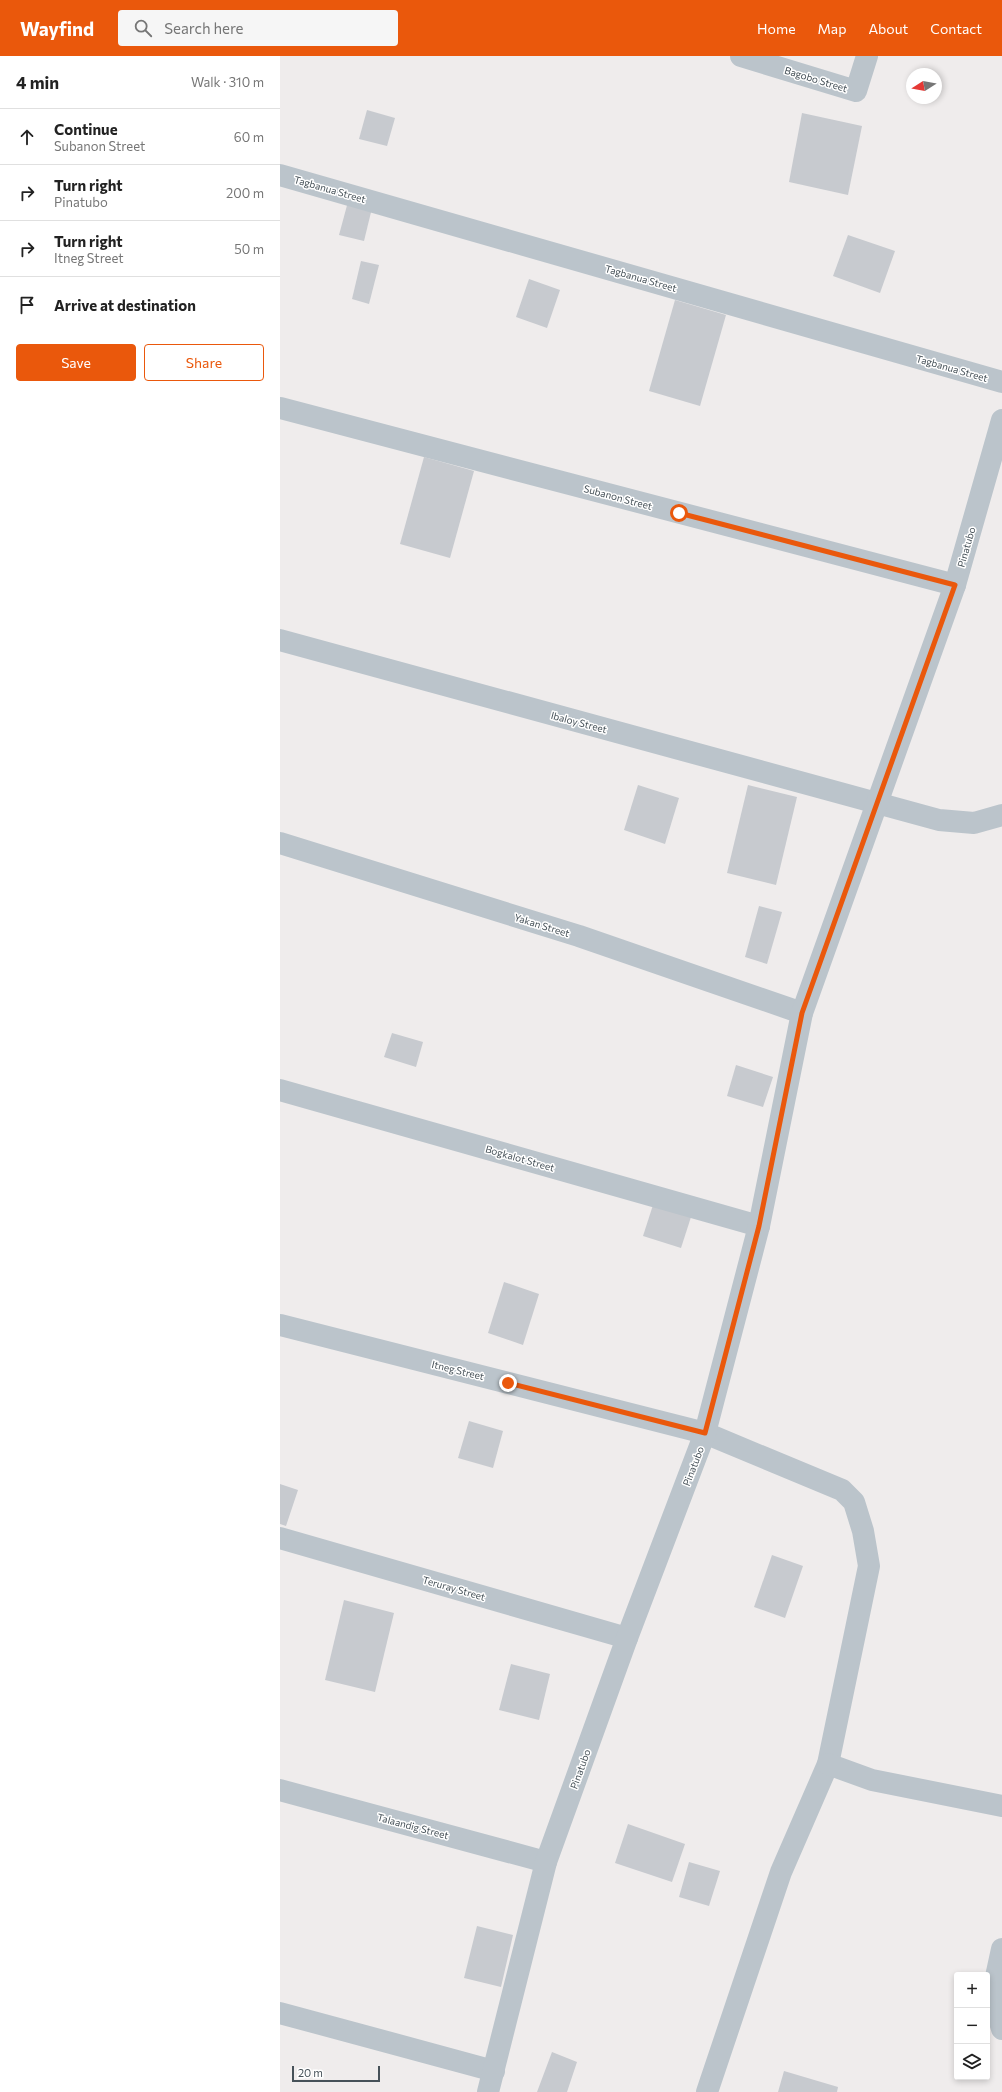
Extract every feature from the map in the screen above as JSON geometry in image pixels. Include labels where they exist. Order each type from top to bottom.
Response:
[{"type":"street","name":"Bagobo Street","points":[[742,56],[856,91],[867,56]]},
{"type":"street","name":"Tagbanua Street","points":[[280,175],[1002,382]]},
{"type":"street","name":"Subanon Street","points":[[280,408],[955,585]]},
{"type":"street","name":"Pinatubo","points":[[488,2092],[546,1862],[705,1433],[759,1226],[802,1013],[955,585],[1002,420]]},
{"type":"street","name":"Ibaloy Street","points":[[280,640],[939,820],[974,823],[1002,815]]},
{"type":"street","name":"Yakan Street","points":[[280,843],[578,936],[802,1013]]},
{"type":"street","name":"Bogkalot Street","points":[[280,1090],[759,1226]]},
{"type":"street","name":"Itneg Street","points":[[280,1325],[705,1433],[842,1490],[854,1502],[863,1531],[869,1566],[828,1764],[781,1872],[707,2092]]},
{"type":"street","name":"Teruray Street","points":[[280,1538],[628,1638]]},
{"type":"street","points":[[828,1764],[872,1780],[1002,1806]]},
{"type":"street","name":"Talaandig Street","points":[[280,1790],[546,1862]]},
{"type":"street","points":[[1002,1949],[992,1995],[1002,2028]]},
{"type":"street","points":[[280,2013],[494,2072]]},
{"type":"building","points":[[367,110],[395,118],[387,146],[359,139]]},
{"type":"building","points":[[802,113],[862,126],[848,195],[789,182]]},
{"type":"building","points":[[349,198],[373,204],[364,241],[339,235]]},
{"type":"building","points":[[848,235],[895,251],[880,293],[833,276]]},
{"type":"building","points":[[361,261],[379,265],[369,304],[352,299]]},
{"type":"building","points":[[529,279],[560,290],[547,328],[516,317]]},
{"type":"building","points":[[675,300],[726,315],[700,406],[649,391]]},
{"type":"building","points":[[424,457],[474,471],[450,558],[400,544]]},
{"type":"building","points":[[638,785],[679,798],[665,844],[624,830]]},
{"type":"building","points":[[748,785],[797,797],[776,885],[727,873]]},
{"type":"building","points":[[759,906],[782,912],[767,964],[745,957]]},
{"type":"building","points":[[392,1033],[423,1042],[416,1067],[384,1057]]},
{"type":"building","points":[[736,1065],[773,1077],[763,1107],[727,1096]]},
{"type":"building","points":[[653,1205],[691,1217],[681,1248],[643,1236]]},
{"type":"building","points":[[504,1282],[539,1294],[523,1345],[488,1333]]},
{"type":"building","points":[[469,1421],[503,1431],[493,1468],[458,1458]]},
{"type":"building","points":[[280,1484],[298,1490],[286,1526],[280,1524]]},
{"type":"building","points":[[772,1555],[803,1566],[785,1618],[754,1607]]},
{"type":"building","points":[[344,1600],[394,1613],[375,1692],[325,1680]]},
{"type":"building","points":[[511,1664],[550,1674],[539,1720],[499,1710]]},
{"type":"building","points":[[628,1824],[685,1844],[672,1882],[615,1863]]},
{"type":"building","points":[[689,1862],[720,1871],[709,1906],[679,1897]]},
{"type":"building","points":[[477,1926],[513,1935],[501,1987],[464,1978]]},
{"type":"building","points":[[552,2052],[577,2062],[567,2092],[537,2092]]},
{"type":"building","points":[[784,2071],[838,2087],[837,2092],[778,2092]]},
{"type":"route","points":[[508,1383],[705,1433],[759,1226],[802,1013],[955,585],[679,513]]}]
